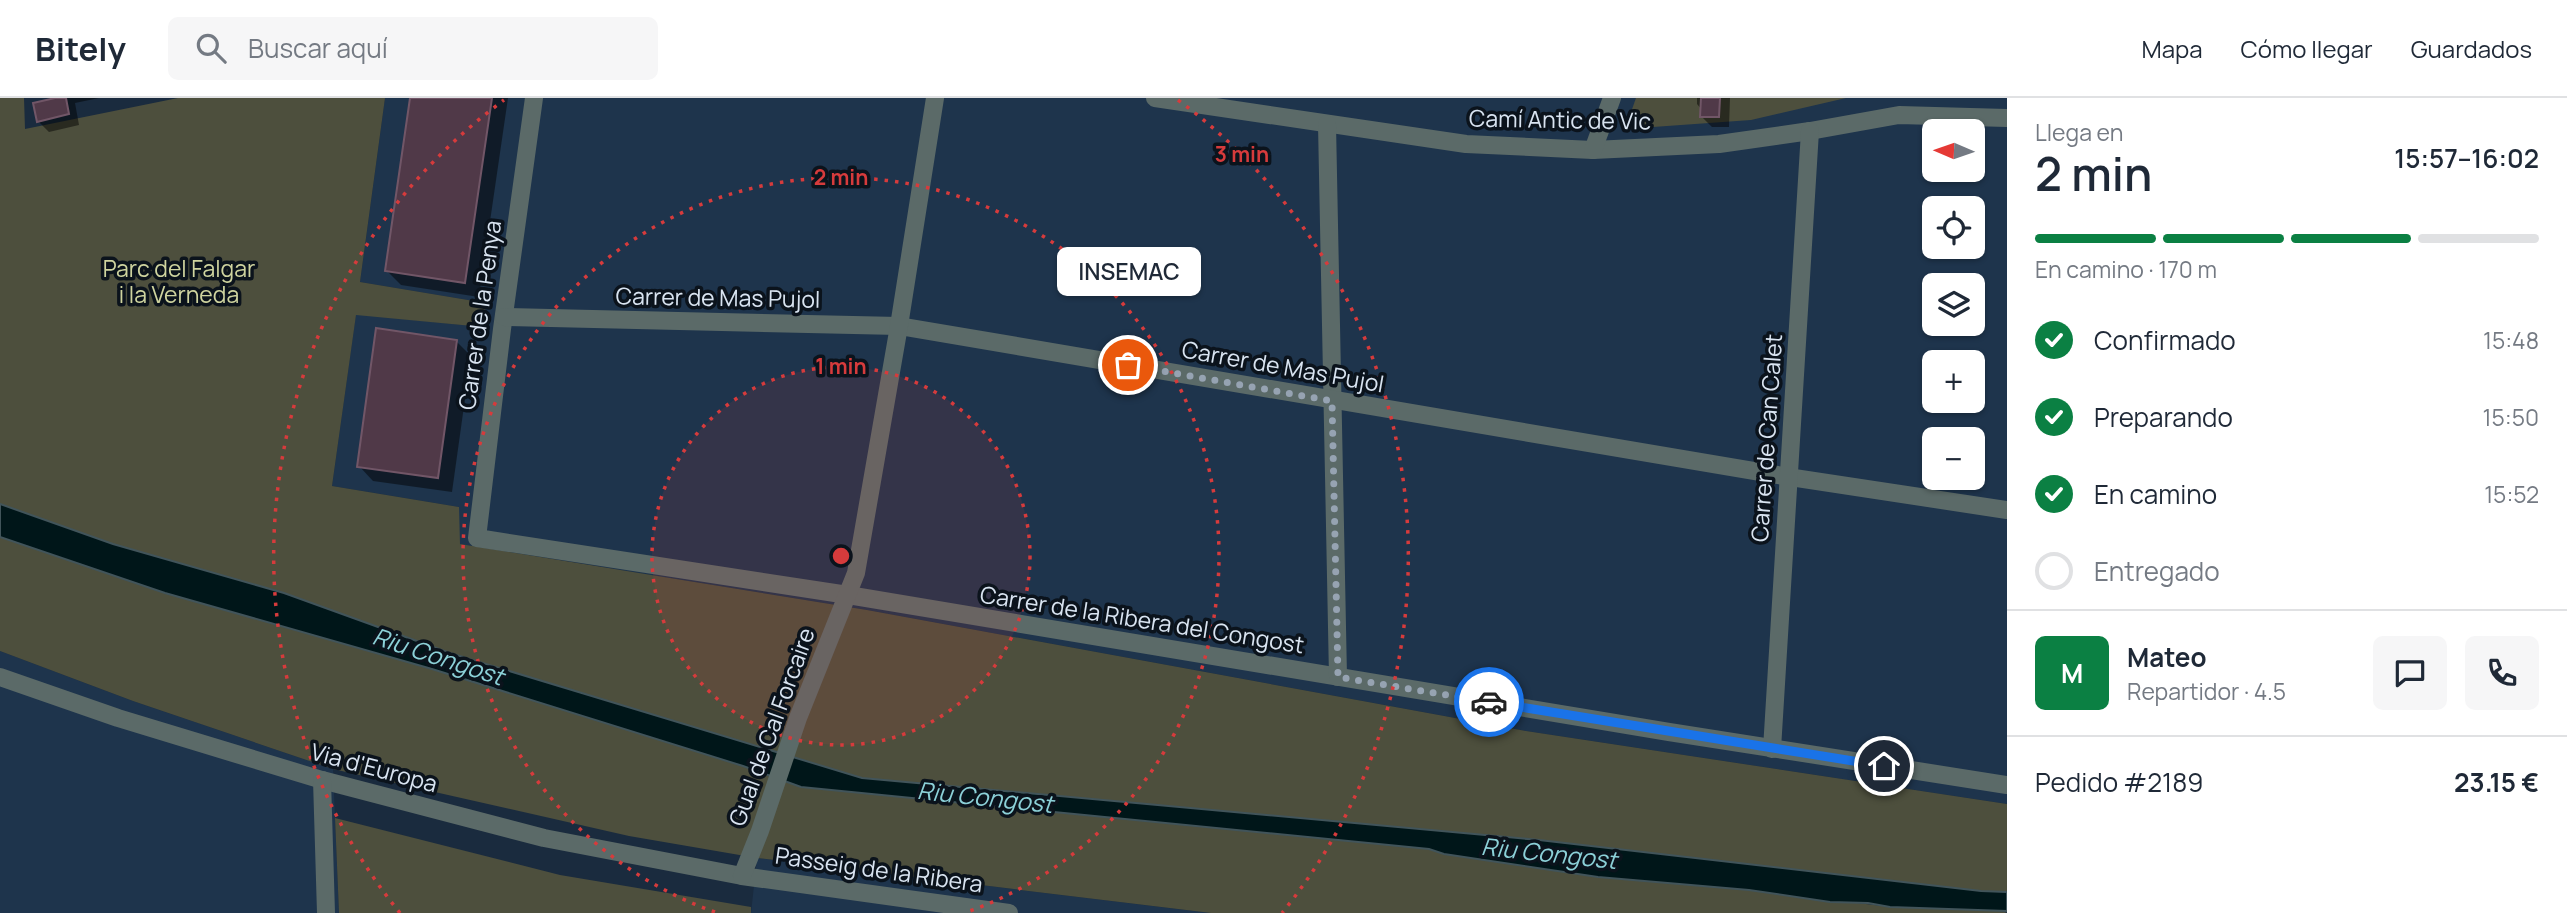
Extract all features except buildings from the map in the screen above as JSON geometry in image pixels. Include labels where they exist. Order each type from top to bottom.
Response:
[{"type":"street","name":"Carrer de la Penya","points":[[477,538],[534,98]]},
{"type":"street","name":"Gual de Cal Forcaire","points":[[742,876],[798,718],[856,573],[899,326],[934,98]]},
{"type":"street","name":"Camí Antic de Vic","points":[[1154,98],[1466,144],[1593,150],[1719,144],[1899,115],[2007,118]]},
{"type":"street","points":[[1593,150],[1612,98]]},
{"type":"street","points":[[1327,124],[1338,677]]},
{"type":"street","name":"Carrer de Can Calet","points":[[1772,748],[1810,131]]},
{"type":"street","name":"Carrer de Mas Pujol","points":[[504,317],[899,326],[1789,477],[2007,510]]},
{"type":"street","name":"Carrer de la Ribera del Congost","points":[[477,538],[844,603],[1338,677],[2007,785]]},
{"type":"street","name":"Via d'Europa","points":[[0,677],[118,718],[322,780],[544,838],[742,876]]},
{"type":"street","points":[[322,780],[326,913]]},
{"type":"street","name":"Passeig de la Ribera","points":[[742,876],[937,908],[1009,913]]},
{"type":"shaded area","points":[[385,98],[2007,98],[2007,804],[1526,731],[867,610],[459,544],[459,507],[332,486],[356,314],[482,327],[486,303],[360,282]]},
{"type":"shaded area","points":[[0,651],[133,701],[333,769],[339,913],[0,913]]},
{"type":"shaded area","points":[[757,858],[1211,913],[751,913]]},
{"type":"green space","name":"Parc del Falgar i la Verneda","points":[[0,98],[24,98],[25,129],[178,98],[385,98],[360,282],[486,303],[483,327],[356,315],[332,486],[459,507],[460,544],[867,610],[1526,731],[2007,804],[2007,892],[1539,840],[862,778],[450,653],[284,593],[113,544],[0,504]]},
{"type":"green space","points":[[1636,98],[1846,98],[1751,120],[1625,129]]},
{"type":"green space","points":[[0,537],[165,593],[432,669],[743,766],[801,787],[1429,849],[1444,854],[1598,877],[1749,890],[1891,907],[1999,910],[2007,913],[1211,913],[757,858],[629,836],[333,769],[133,701],[0,651]]},
{"type":"green space","points":[[335,818],[560,875],[751,907],[751,913],[339,913]]},
{"type":"water","name":"Riu Congost","points":[[0,504],[113,544],[284,593],[450,653],[862,778],[1539,840],[2007,892],[2007,911],[1830,902],[1749,890],[1598,877],[1444,854],[1429,849],[801,787],[743,766],[432,669],[165,593],[0,537]]},
{"type":"way so far","points":[[1128,365],[1332,401],[1338,677],[1489,702]]},
{"type":"place","name":"INSEMAC","points":[[1128,365]]},
{"type":"route","points":[[1489,702],[1884,766]]}]
